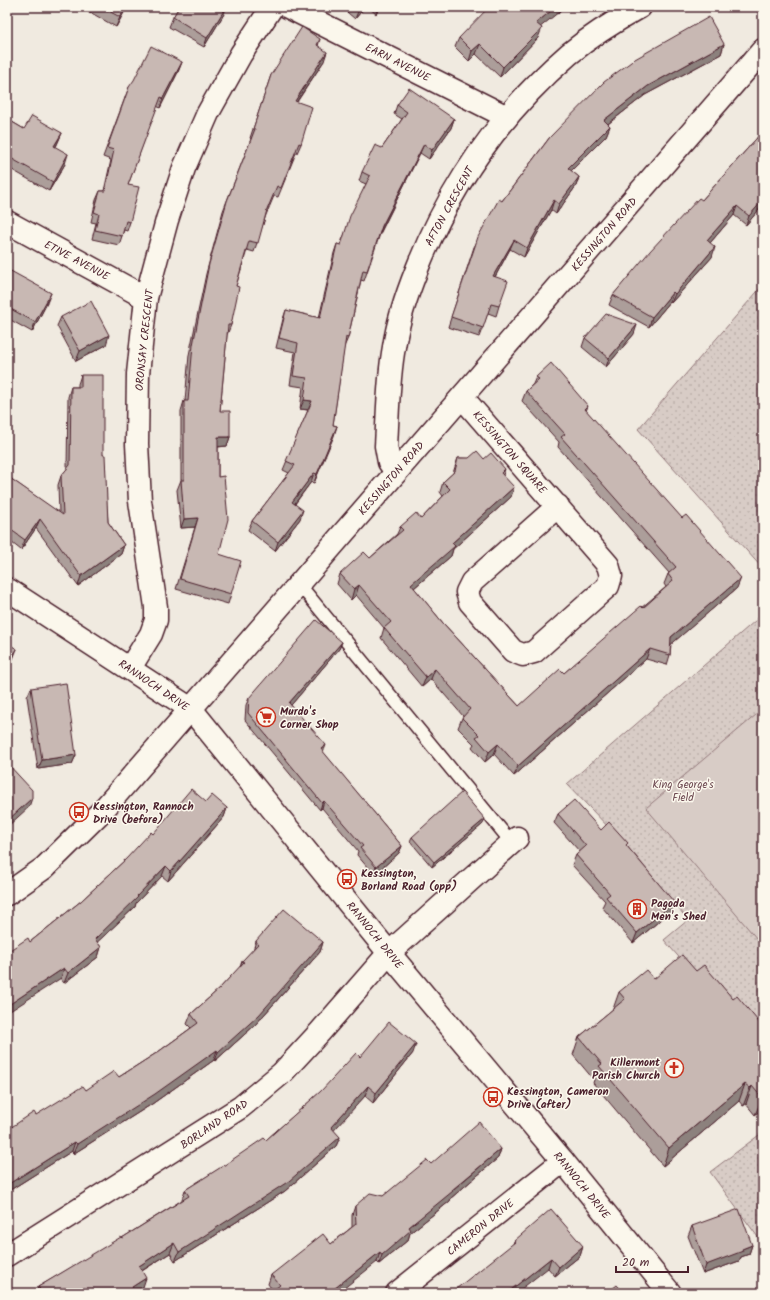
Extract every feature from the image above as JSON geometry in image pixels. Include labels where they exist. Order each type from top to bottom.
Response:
[{"type":"street","name":"ORONSAY CRESCENT","points":[[130,668],[151,634],[156,620],[156,607],[140,501],[137,444],[138,374],[146,298],[167,220],[184,168],[208,113],[241,54],[272,7]]},
{"type":"street","name":"EARN AVENUE","points":[[288,7],[507,117]]},
{"type":"street","name":"AFTON CRESCENT","points":[[396,472],[390,462],[386,446],[394,347],[406,298],[429,239],[455,190],[481,149],[507,117],[540,82],[570,54],[609,25],[640,7]]},
{"type":"street","name":"KESSINGTON ROAD","points":[[7,894],[44,868],[102,811],[763,50]]},
{"type":"street","name":"ETIVE AVENUE","points":[[7,222],[146,298]]},
{"type":"street","name":"KESSINGTON SQUARE","points":[[462,397],[558,506],[608,565],[611,576],[608,586],[534,652],[523,655],[514,651],[470,602],[467,592],[472,582],[558,506]]},
{"type":"street","name":"RANNOCH DRIVE","points":[[7,589],[191,709],[389,953],[563,1161],[670,1293]]},
{"type":"street","name":"BORLAND ROAD","points":[[7,1256],[241,1108],[282,1073],[389,953],[515,840]]},
{"type":"street","name":"CAMERON DRIVE","points":[[397,1293],[563,1161]]},
{"type":"lane","points":[[299,584],[515,840]]},
{"type":"green space","points":[[763,285],[763,569],[638,429]]},
{"type":"green space","name":"King George's Field","points":[[763,614],[763,1054],[664,940],[688,920],[635,855],[567,784]]},
{"type":"green space","points":[[763,709],[763,946],[646,808]]},
{"type":"green space","points":[[763,1132],[763,1244],[710,1172]]},
{"type":"building","points":[[101,7],[125,7],[120,17]]},
{"type":"building","points":[[179,7],[226,7],[207,38],[173,17]]},
{"type":"building","points":[[489,7],[556,7],[536,23],[542,28],[503,67],[480,44],[472,51],[459,38]]},
{"type":"building","points":[[709,17],[724,44],[648,86],[604,120],[610,126],[568,168],[579,177],[559,204],[554,200],[527,248],[514,240],[493,276],[508,281],[499,306],[491,304],[483,328],[451,317],[478,237],[499,199],[502,201],[550,137],[604,82],[635,59]]},
{"type":"building","points":[[302,27],[320,39],[317,45],[327,52],[295,101],[312,107],[301,144],[299,143],[281,188],[277,186],[267,210],[258,243],[249,241],[236,286],[239,287],[231,325],[228,325],[220,411],[230,411],[230,437],[218,437],[218,477],[224,476],[228,519],[219,554],[241,561],[231,594],[180,579],[198,518],[184,519],[181,480],[184,480],[184,401],[188,401],[193,345],[209,264],[227,201],[255,129],[253,129],[271,75]]},
{"type":"building","points":[[151,46],[182,62],[163,98],[161,97],[128,185],[139,187],[130,222],[126,221],[122,236],[95,230],[99,214],[94,212],[100,191],[105,191],[114,150],[107,148],[129,87]]},
{"type":"building","points":[[409,88],[454,119],[432,150],[424,144],[382,226],[367,271],[363,270],[348,338],[346,337],[333,425],[337,426],[317,474],[314,473],[292,502],[303,510],[278,542],[252,521],[295,465],[286,461],[312,401],[304,400],[307,378],[293,376],[298,343],[279,338],[286,310],[320,318],[337,244],[341,245],[350,216],[370,176],[362,172],[375,145],[382,148],[407,112],[397,105]]},
{"type":"building","points":[[32,116],[62,133],[54,146],[68,154],[53,182],[7,156],[7,119],[24,129]]},
{"type":"building","points":[[763,131],[763,200],[749,216],[737,206],[707,240],[715,247],[675,294],[673,292],[652,317],[613,295],[650,251],[699,198],[702,200]]},
{"type":"building","points":[[7,269],[51,293],[35,322],[7,307]]},
{"type":"building","points":[[91,301],[109,335],[80,351],[61,317]]},
{"type":"building","points":[[606,314],[637,325],[609,358],[585,338]]},
{"type":"building","points":[[551,363],[588,406],[585,409],[682,518],[686,515],[741,578],[671,637],[670,655],[650,649],[518,766],[498,744],[489,752],[476,737],[479,735],[462,718],[470,709],[435,669],[426,677],[384,628],[391,622],[359,585],[354,589],[340,574],[364,552],[370,558],[403,530],[400,527],[416,513],[421,519],[450,489],[443,482],[455,471],[458,458],[469,458],[477,451],[484,459],[491,453],[505,469],[501,473],[514,487],[452,543],[455,546],[411,584],[443,623],[519,706],[560,669],[564,673],[641,606],[643,608],[673,581],[668,574],[676,567],[561,437],[565,434],[526,391],[539,379],[536,377]]},
{"type":"building","points":[[81,375],[103,375],[103,455],[105,455],[108,522],[124,545],[81,576],[40,519],[25,540],[7,527],[7,476],[63,515],[61,476],[70,465],[71,387],[81,387]]},
{"type":"building","points":[[316,620],[342,642],[289,703],[326,745],[321,749],[402,846],[376,867],[360,848],[363,846],[324,801],[322,803],[248,713],[249,698]]},
{"type":"building","points":[[7,643],[17,649],[7,665]]},
{"type":"building","points":[[66,683],[76,755],[42,760],[31,688]]},
{"type":"building","points":[[7,763],[32,790],[32,798],[7,821]]},
{"type":"building","points":[[191,789],[206,802],[212,795],[227,808],[171,871],[166,866],[137,896],[138,897],[95,939],[101,947],[68,973],[64,968],[7,1006],[7,952],[28,938],[30,942],[81,901],[126,859],[151,832],[153,834]]},
{"type":"building","points":[[462,792],[485,819],[434,862],[412,837]]},
{"type":"building","points":[[574,800],[601,830],[609,822],[628,843],[626,845],[674,902],[637,933],[606,897],[610,894],[576,855],[586,846],[558,814]]},
{"type":"building","points":[[284,909],[323,942],[259,1015],[218,1052],[217,1050],[155,1094],[77,1144],[75,1142],[7,1185],[7,1130],[34,1112],[36,1115],[83,1086],[86,1090],[114,1071],[119,1077],[158,1052],[198,1023],[191,1014],[219,989],[244,962],[242,961],[258,944],[256,941]]},
{"type":"building","name":"Killermont Parish Church","points":[[682,955],[696,971],[704,965],[733,999],[737,996],[763,1027],[763,1096],[762,1098],[752,1086],[750,1088],[745,1084],[669,1148],[599,1066],[602,1064],[579,1037],[625,999],[619,992],[646,970],[654,979]]},
{"type":"building","points":[[389,1022],[416,1044],[376,1093],[368,1086],[331,1127],[340,1137],[289,1181],[179,1252],[174,1243],[139,1266],[146,1278],[132,1287],[136,1293],[33,1293],[40,1289],[38,1287],[121,1237],[122,1238],[189,1196],[185,1190],[264,1138],[266,1140],[321,1091],[356,1053],[360,1057]]},
{"type":"building","points":[[479,1122],[501,1149],[409,1227],[411,1230],[382,1255],[380,1252],[329,1293],[270,1293],[280,1285],[271,1275],[323,1234],[331,1244],[356,1224],[355,1206],[370,1193],[383,1196],[427,1160],[431,1164]]},
{"type":"building","points":[[551,1209],[583,1246],[559,1267],[551,1258],[507,1293],[451,1293],[515,1242],[514,1241]]},
{"type":"building","points":[[739,1209],[752,1245],[742,1249],[743,1251],[706,1265],[692,1226]]},
{"type":"building","points":[[617,1285],[624,1293],[607,1293]]},
{"type":"place","name":"Murdo's Corner Shop","points":[[266,717]]},
{"type":"place","name":"Kessington, Rannoch Drive (before)","points":[[79,812]]},
{"type":"place","name":"Kessington, Borland Road (opp)","points":[[347,879]]},
{"type":"place","name":"Pagoda Men's Shed","points":[[637,909]]},
{"type":"place","name":"Killermont Parish Church","points":[[674,1068]]},
{"type":"place","name":"Kessington, Cameron Drive (after)","points":[[493,1097]]}]
